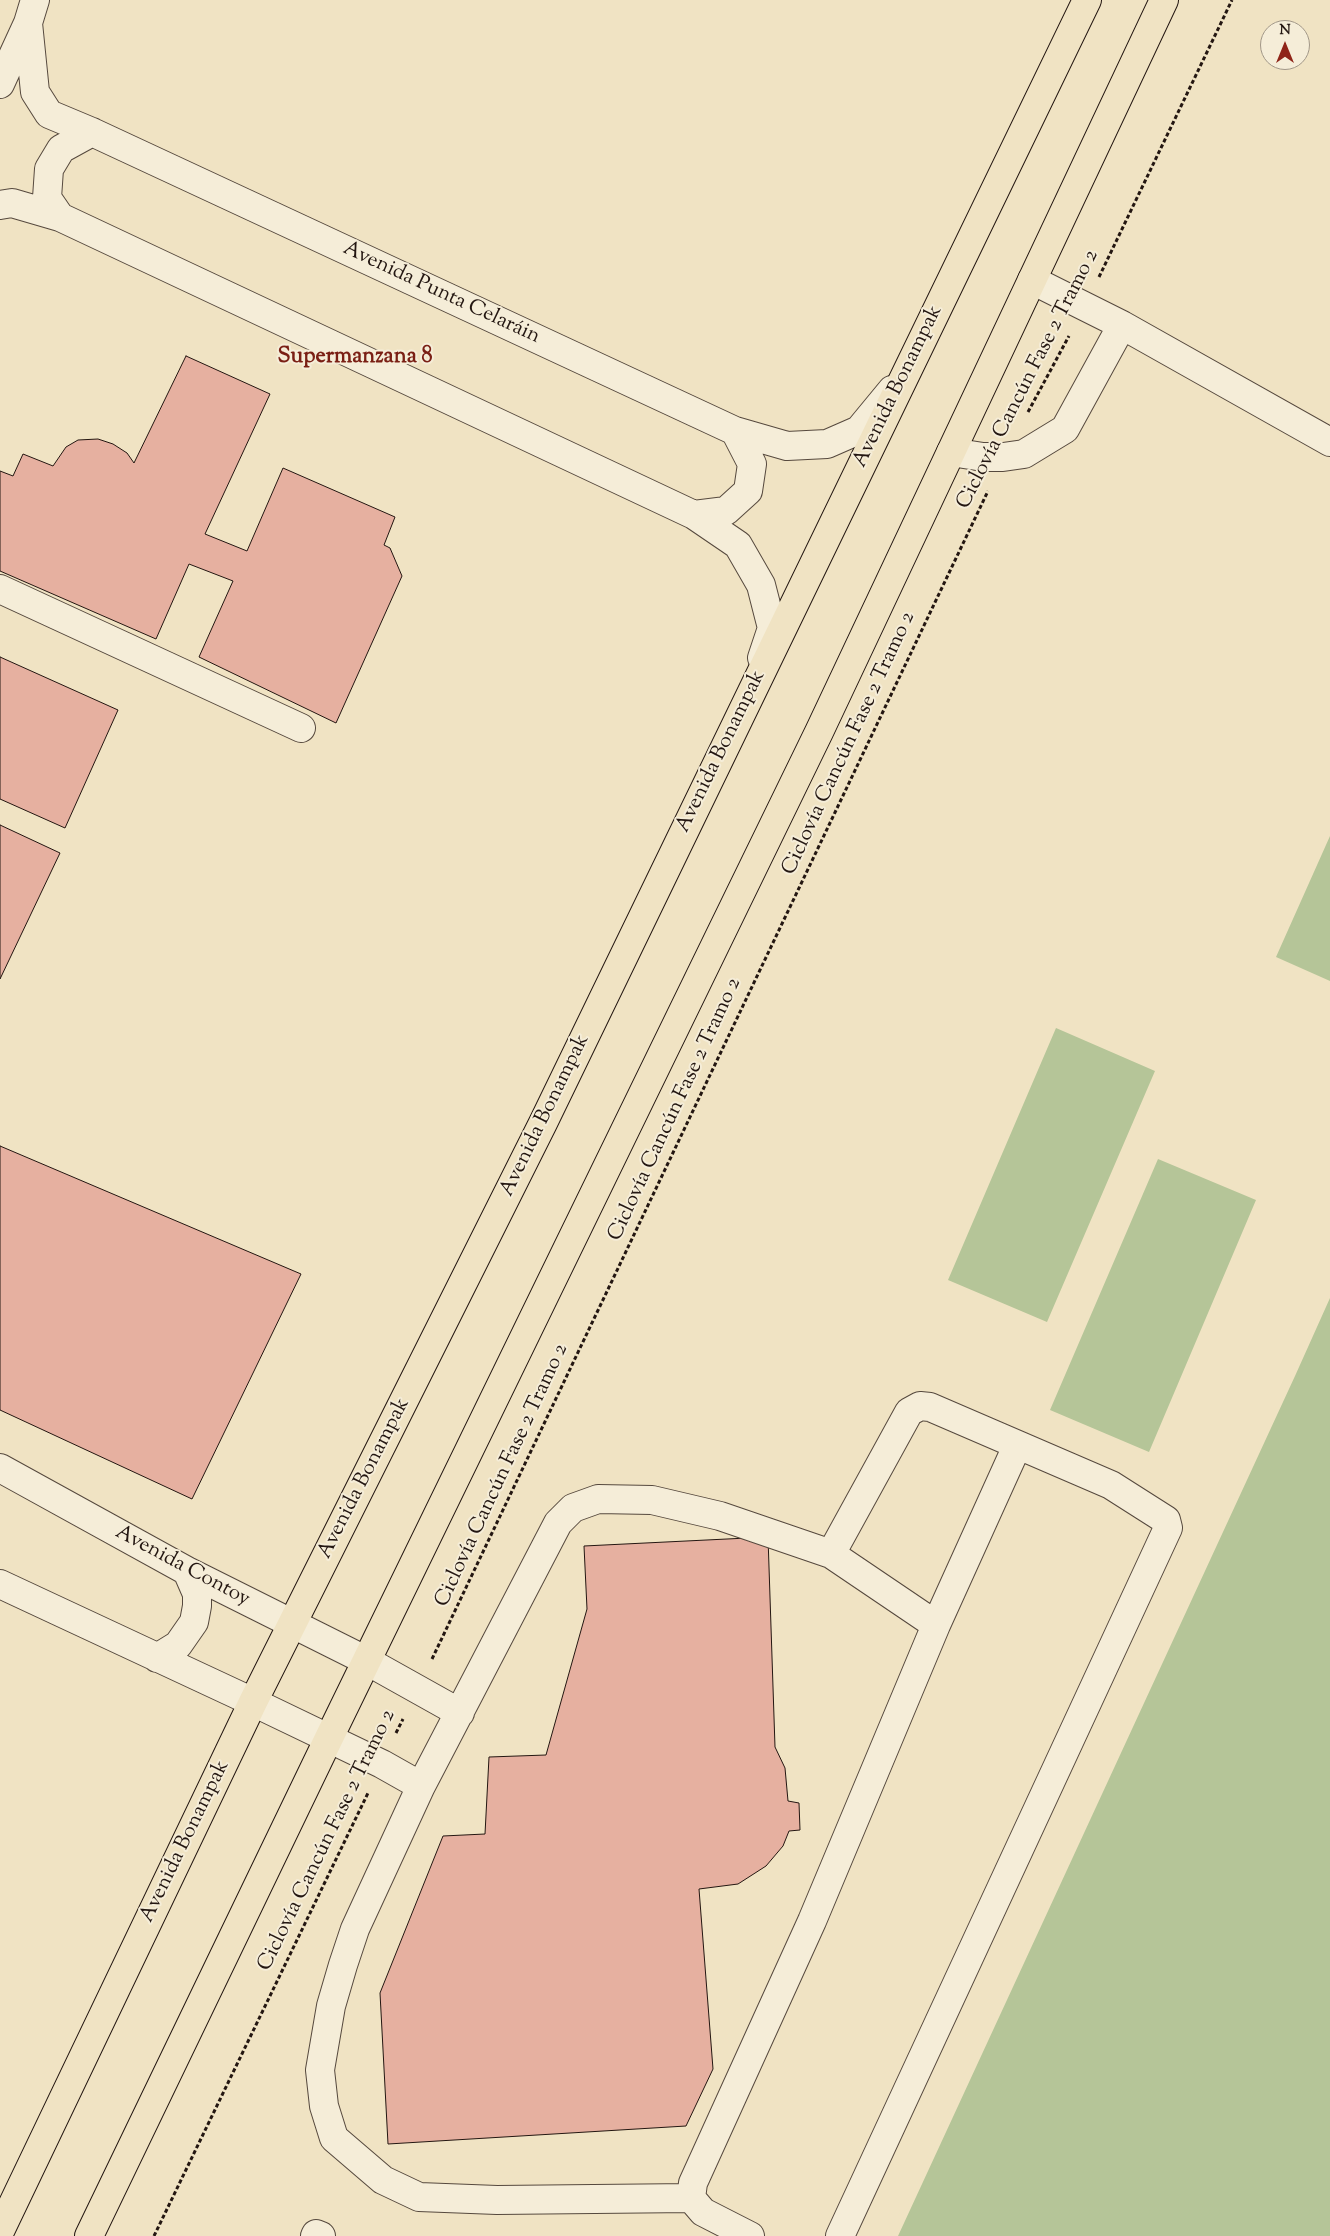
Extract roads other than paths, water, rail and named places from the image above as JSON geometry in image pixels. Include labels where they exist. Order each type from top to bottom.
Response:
[{"type":"main road","name":"Avenida Bonampak","points":[[0,2230],[253,1702],[548,1114],[1087,0]]},
{"type":"main road","points":[[89,2236],[328,1740],[819,732],[1164,0]]},
{"type":"street","name":"Avenida Punta Celaráin","points":[[31,12],[35,92],[49,114],[92,132],[736,431],[787,446],[827,444],[859,430],[905,373]]},
{"type":"street","points":[[0,84],[31,12]]},
{"type":"street","points":[[60,217],[47,198],[49,169],[61,149],[92,132]]},
{"type":"street","points":[[0,205],[12,203],[60,217],[694,515],[738,545],[761,585],[772,628],[750,695]]},
{"type":"street","points":[[1032,280],[1122,325],[1330,442]]},
{"type":"street","points":[[951,452],[1003,457],[1024,454],[1065,429],[1122,325]]},
{"type":"street","points":[[694,515],[726,511],[748,491],[752,464],[736,431]]},
{"type":"street","points":[[0,589],[301,728]]},
{"type":"street","points":[[831,1554],[909,1412],[920,1406],[930,1407],[1111,1485],[1166,1520],[1168,1528],[840,2236]]},
{"type":"street","points":[[750,2236],[703,2212],[691,2198],[693,2183],[812,1920],[936,1625],[1017,1446]]},
{"type":"street","name":"Avenida Contoy","points":[[0,1468],[187,1571],[367,1661],[460,1713]]},
{"type":"street","points":[[691,2198],[497,2200],[419,2197],[383,2180],[334,2138],[324,2106],[320,2070],[331,2006],[354,1928],[421,1786],[558,1523],[573,1508],[598,1499],[652,1500],[720,1516],[831,1554],[936,1625]]},
{"type":"street","points":[[157,1658],[178,1645],[194,1622],[197,1594],[187,1571]]},
{"type":"street","points":[[0,1584],[253,1702],[328,1740],[382,1764],[421,1786]]},
{"type":"street","points":[[314,2236],[316,2234],[321,2236]]},
{"type":"district","name":"Supermanzana 8","points":[[355,358]]}]
